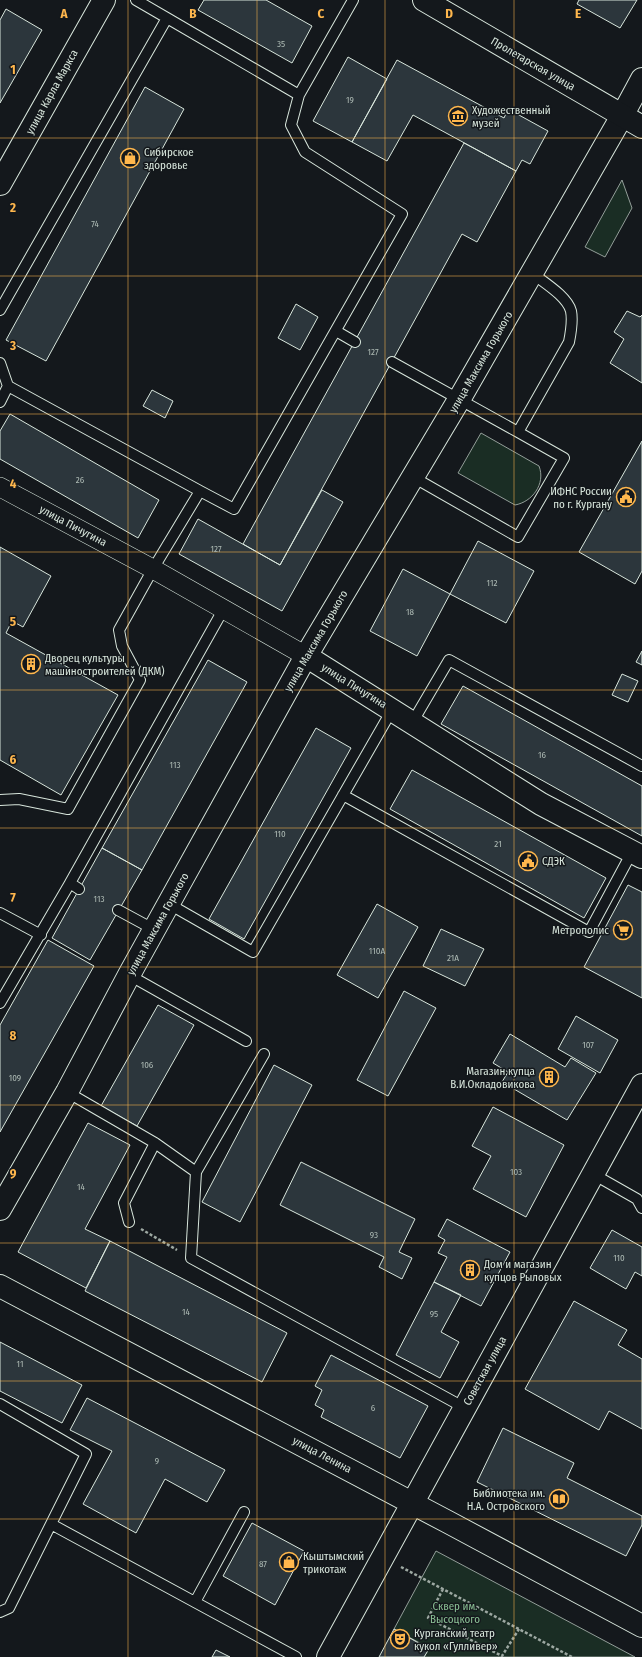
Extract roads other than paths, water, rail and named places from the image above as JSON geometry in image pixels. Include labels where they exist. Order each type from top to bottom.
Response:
[{"type":"street","name":"улица Карла Маркса","points":[[0,184],[104,0]]},
{"type":"street","name":"Пролетарская улица","points":[[424,0],[642,127]]},
{"type":"street","name":"улица Максима Горького","points":[[0,1209],[67,1092],[129,975],[306,656],[460,398],[642,79]]},
{"type":"street","name":"улица Пичугина","points":[[0,487],[153,569],[306,656],[542,804],[637,854]]},
{"type":"street","name":"Советская улица","points":[[328,1657],[642,1085]]},
{"type":"street","name":"улица Ленина","points":[[0,1286],[413,1503],[642,1626]]},
{"type":"lane","points":[[136,0],[298,95]]},
{"type":"lane","points":[[0,363],[8,386],[200,492],[234,509],[402,214],[305,152],[291,125],[298,95],[354,0]]},
{"type":"lane","points":[[0,310],[167,18]]},
{"type":"lane","points":[[518,432],[569,342],[572,328],[570,310],[560,295],[532,273]]},
{"type":"lane","points":[[336,331],[355,342]]},
{"type":"lane","points":[[392,362],[460,398],[564,458],[518,537],[413,477]]},
{"type":"lane","points":[[0,402],[8,386]]},
{"type":"lane","points":[[0,800],[19,799],[68,809],[140,680],[122,646],[119,630],[153,569],[200,492]]},
{"type":"lane","points":[[0,1003],[41,935],[223,610]]},
{"type":"lane","points":[[412,723],[449,660],[642,766]]},
{"type":"lane","points":[[169,904],[253,952],[392,710]]},
{"type":"lane","points":[[343,795],[589,932],[637,854]]},
{"type":"lane","points":[[70,883],[79,889]]},
{"type":"lane","points":[[118,910],[155,930]]},
{"type":"lane","points":[[0,913],[41,935]]},
{"type":"lane","points":[[129,975],[246,1041]]},
{"type":"lane","points":[[264,1054],[196,1172],[191,1258],[465,1408]]},
{"type":"lane","points":[[67,1092],[155,1143],[196,1172]]},
{"type":"lane","points":[[129,1222],[124,1203],[155,1143]]},
{"type":"lane","points":[[593,1174],[637,1199],[642,1208]]},
{"type":"lane","points":[[0,1404],[86,1454],[9,1608],[0,1612]]},
{"type":"lane","points":[[196,1602],[244,1512]]},
{"type":"lane","points":[[51,1524],[296,1657]]},
{"type":"place","name":"Художественный музей","points":[[458,116]]},
{"type":"place","name":"Сибирское здоровье","points":[[130,158]]},
{"type":"place","name":"ИФНС России по г. Кургану","points":[[626,497]]},
{"type":"place","name":"Дворец культуры машиностроителей (ДКМ)","points":[[31,664]]},
{"type":"place","name":"СДЭК","points":[[528,861]]},
{"type":"place","name":"Метрополис","points":[[623,930]]},
{"type":"place","name":"Магазин купца В.И.Окладовикова","points":[[549,1077]]},
{"type":"place","name":"Дом и магазин купцов Рыловых","points":[[470,1270]]},
{"type":"place","name":"Библиотека им. Н.А. Островского","points":[[559,1499]]},
{"type":"place","name":"Кыштымский трикотаж","points":[[289,1562]]},
{"type":"place","name":"Курганский театр кукол «Гулливер»","points":[[400,1639]]},
{"type":"park label","name":"Сквер им. Высоцкого","points":[[455,1612]]}]
